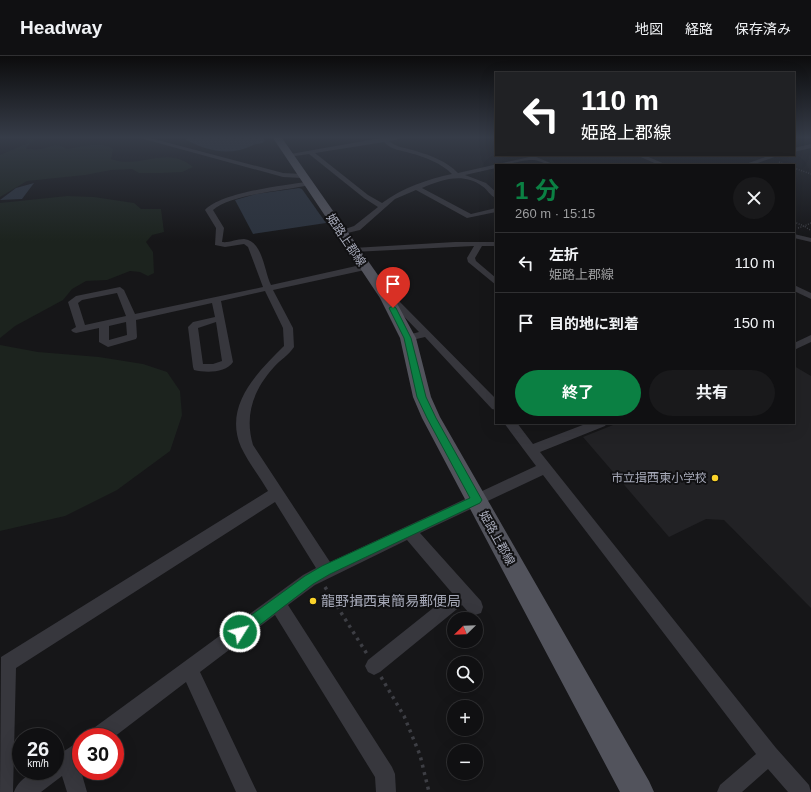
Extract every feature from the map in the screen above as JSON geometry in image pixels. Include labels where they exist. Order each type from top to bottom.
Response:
[{"type":"main road","name":"姫路上郡線","points":[[300,172],[387,298],[417,336],[422,397],[431,418],[638,792]]},
{"type":"street","points":[[273,172],[305,180]]},
{"type":"street","points":[[337,172],[366,198],[383,206]]},
{"type":"street","points":[[342,233],[357,228],[393,198],[438,179],[464,172]]},
{"type":"street","points":[[456,174],[484,184],[495,195]]},
{"type":"street","points":[[305,180],[221,202],[209,208],[220,228],[218,243],[225,245],[246,242],[250,244],[255,251],[268,288],[288,327],[289,347],[258,379],[248,398],[242,418],[242,433],[247,446],[326,570]]},
{"type":"street","points":[[417,188],[470,216],[495,210]]},
{"type":"street","points":[[795,236],[811,240]]},
{"type":"street","points":[[478,244],[478,248],[471,258],[472,262],[495,281]]},
{"type":"street","points":[[104,323],[104,342],[108,344],[132,337],[131,316],[120,290],[79,298],[73,302],[78,329],[131,316],[268,288],[359,258],[478,244],[495,244]]},
{"type":"street","points":[[795,288],[811,296]]},
{"type":"street","points":[[216,299],[221,318],[228,362],[203,369],[198,367],[193,326],[221,318]]},
{"type":"street","points":[[417,336],[495,405]]},
{"type":"street","points":[[795,346],[811,338]]},
{"type":"street","points":[[511,424],[769,756],[802,792]]},
{"type":"street","points":[[531,450],[599,424]]},
{"type":"street","points":[[110,728],[309,580],[326,570],[545,468]]},
{"type":"street","points":[[3,792],[7,663],[278,493]]},
{"type":"street","points":[[409,531],[475,608]]},
{"type":"street","points":[[374,666],[463,594]]},
{"type":"street","points":[[278,604],[385,774],[386,792]]},
{"type":"street","points":[[190,669],[247,792]]},
{"type":"street","points":[[727,792],[769,756]]},
{"type":"street","points":[[64,762],[77,792]]},
{"type":"street","points":[[24,792],[40,780]]},
{"type":"path","points":[[795,222],[804,226],[811,223]]},
{"type":"shaded area","points":[[0,172],[99,172],[27,181],[0,197]]},
{"type":"shaded area","points":[[138,172],[175,172],[162,173]]},
{"type":"shaded area","points":[[34,183],[22,199],[0,200],[16,188]]},
{"type":"shaded area","points":[[299,188],[302,189],[326,223],[253,234],[235,200],[256,194]]},
{"type":"shaded area","points":[[67,196],[94,197],[134,203],[141,209],[161,209],[164,232],[152,235],[146,242],[153,252],[154,273],[148,276],[140,272],[130,271],[107,280],[86,281],[72,289],[63,300],[15,326],[0,338],[0,203]]},
{"type":"shaded area","points":[[0,345],[38,352],[99,357],[143,364],[167,372],[180,391],[182,415],[170,451],[117,490],[65,516],[0,531]]},
{"type":"shaded area","name":"市立揖西東小学校","points":[[795,367],[811,376],[811,608],[724,520],[706,519],[669,537],[583,437],[616,424],[795,424]]},
{"type":"place","name":"市立揖西東小学校","points":[[715,478]]},
{"type":"place","name":"龍野揖西東簡易郵便局","points":[[313,601]]},
{"type":"route","points":[[240,632],[309,580],[326,570],[476,500],[431,418],[422,397],[408,338],[393,308]]}]
